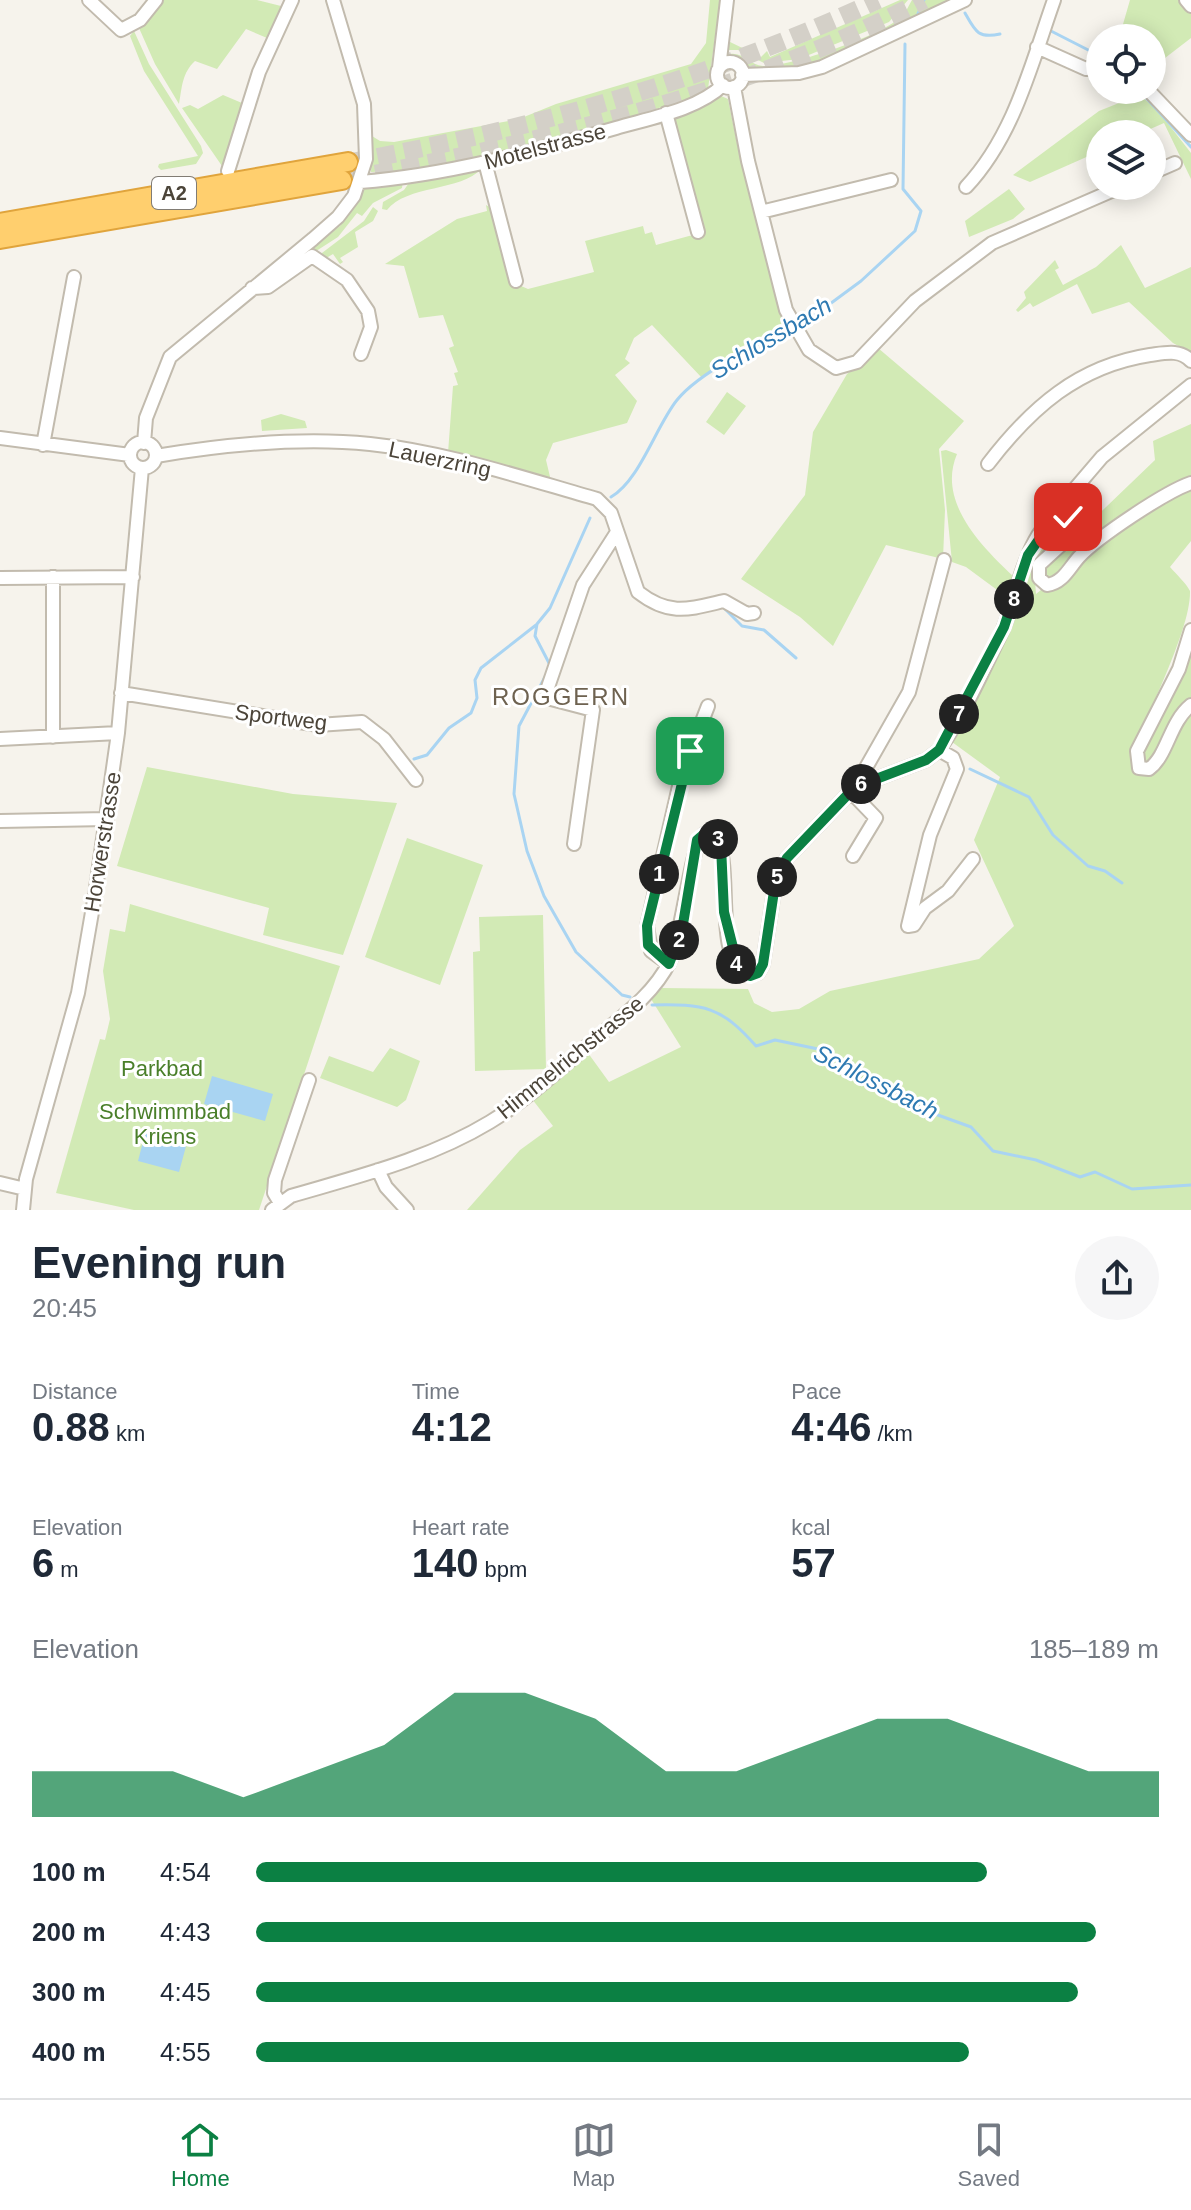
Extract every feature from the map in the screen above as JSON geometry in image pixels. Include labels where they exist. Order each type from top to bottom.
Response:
[{"type":"highway","name":"A2","points":[[0,223],[348,162]]},
{"type":"highway","name":"A2","points":[[0,239],[351,181]]},
{"type":"street","points":[[89,0],[121,30],[135,23],[156,0]]},
{"type":"street","points":[[228,171],[259,72],[292,0]]},
{"type":"street","points":[[144,443],[146,418],[170,357],[338,217],[367,147],[364,104],[333,0]]},
{"type":"street","points":[[727,0],[722,35],[724,65],[718,80],[728,86],[794,328],[812,353],[827,365],[841,369],[852,366],[925,292],[992,243],[1091,200]]},
{"type":"street","points":[[728,86],[742,75],[799,73],[822,67],[965,0]]},
{"type":"street","points":[[966,187],[988,164],[1004,138],[1054,0]]},
{"type":"street","points":[[1186,0],[1191,6]]},
{"type":"street","points":[[1037,47],[1086,69]]},
{"type":"street","points":[[724,65],[739,66],[742,75]]},
{"type":"street","name":"Motelstrasse","points":[[351,181],[408,178],[485,162],[666,113],[728,86]]},
{"type":"street","points":[[1161,104],[1191,135]]},
{"type":"street","points":[[666,113],[698,232]]},
{"type":"street","points":[[485,162],[516,281]]},
{"type":"street","points":[[1166,167],[1175,163]]},
{"type":"street","points":[[761,212],[891,180]]},
{"type":"street","points":[[252,288],[268,287],[312,256],[347,280],[368,311],[371,327],[361,354]]},
{"type":"street","points":[[43,445],[74,277]]},
{"type":"street","points":[[988,464],[1030,413],[1085,375],[1150,355],[1175,353],[1191,361]]},
{"type":"street","points":[[1060,515],[1061,505],[1102,457],[1191,385]]},
{"type":"street","points":[[0,438],[130,455]]},
{"type":"street","points":[[144,443],[153,448],[156,456],[151,465],[142,468],[133,463],[130,455],[134,446],[144,443]]},
{"type":"street","name":"Lauerzring","points":[[156,456],[260,445],[372,444],[449,458],[597,499],[611,513],[617,532]]},
{"type":"street","name":"Horwerstrasse","points":[[23,1210],[25,1189],[78,993],[107,819],[118,733],[142,468]]},
{"type":"street","points":[[1060,515],[1071,520],[1075,532],[1039,565],[1039,578],[1047,585],[1059,581],[1090,547],[1166,495],[1191,483]]},
{"type":"street","points":[[973,859],[948,891],[927,906],[914,925],[908,926],[930,835],[957,771],[955,760],[939,750],[1004,627],[1028,555],[1051,521],[1060,515]]},
{"type":"street","points":[[617,532],[638,592],[645,597],[689,610],[724,601],[747,614],[754,613]]},
{"type":"street","points":[[574,844],[593,710],[551,699],[547,690],[583,585],[617,532]]},
{"type":"street","name":"Himmelrichstrasse","points":[[276,1206],[457,1140],[529,1095],[642,999],[669,964],[682,930],[699,836],[711,834],[720,842],[730,940],[739,971],[750,976],[758,973],[763,964],[780,870],[852,789],[909,692],[944,560]]},
{"type":"street","points":[[53,577],[53,737]]},
{"type":"street","points":[[0,578],[133,577]]},
{"type":"street","points":[[1191,630],[1179,669],[1137,751],[1139,768],[1149,769],[1155,764],[1174,723],[1191,705]]},
{"type":"street","name":"Sportweg","points":[[121,693],[318,725],[362,722],[384,739],[416,780]]},
{"type":"street","points":[[669,964],[651,951],[647,926],[682,773],[708,706]]},
{"type":"street","points":[[0,739],[118,733]]},
{"type":"street","name":"Himmelrichstrasse","points":[[852,789],[926,760],[939,750]]},
{"type":"street","points":[[852,789],[876,818],[853,856]]},
{"type":"street","points":[[0,821],[107,819]]},
{"type":"street","points":[[276,1206],[275,1180],[309,1080]]},
{"type":"street","points":[[378,1170],[386,1187],[407,1210]]},
{"type":"street","points":[[0,1183],[25,1189]]},
{"type":"green space","points":[[162,0],[257,0],[281,6],[267,38],[246,29],[217,69],[195,61],[185,75],[179,104],[155,64],[139,28]]},
{"type":"green space","points":[[710,0],[720,0],[708,89],[702,94],[601,127],[505,152],[417,170],[371,172],[372,136],[380,141],[394,142],[519,119],[556,104],[691,64],[706,43]]},
{"type":"green space","points":[[900,0],[908,0],[889,22],[799,59],[764,63],[738,50],[728,50],[728,41],[761,57],[767,51],[770,57]]},
{"type":"green space","points":[[912,0],[957,0],[813,66],[752,70],[730,54],[763,66],[814,56],[892,24]]},
{"type":"green space","points":[[1130,0],[1191,0],[1191,38],[1166,57],[1166,24],[1123,24]]},
{"type":"green space","points":[[134,31],[149,64],[201,146],[203,153],[196,164],[161,170],[158,167],[159,164],[198,156],[144,71],[130,36]]},
{"type":"green space","points":[[223,95],[242,103],[222,166],[182,108],[190,105],[198,109]]},
{"type":"green space","points":[[719,95],[728,99],[741,163],[786,326],[747,343],[702,378],[652,325],[634,338],[625,359],[630,363],[615,375],[637,401],[627,423],[553,443],[546,460],[551,481],[448,453],[453,386],[458,385],[454,373],[458,372],[449,348],[454,346],[443,315],[419,318],[404,266],[385,264],[457,219],[487,211],[486,205],[493,209],[512,282],[528,289],[594,272],[585,241],[643,226],[645,234],[652,232],[656,245],[700,233],[671,118]]},
{"type":"green space","points":[[1116,104],[1151,104],[1165,120],[1087,120]]},
{"type":"green space","points":[[659,118],[665,122],[490,170],[492,164]]},
{"type":"green space","points":[[1086,121],[1086,157],[1030,182],[1013,175]]},
{"type":"green space","points":[[1166,121],[1191,153],[1191,179],[1166,127]]},
{"type":"green space","points":[[481,169],[461,181],[407,196],[387,210],[382,209],[383,202],[404,190],[411,180]]},
{"type":"green space","points":[[403,181],[402,188],[373,203],[362,216],[357,213],[338,237],[268,282],[340,226],[366,186]]},
{"type":"green space","points":[[1009,189],[1025,209],[1013,219],[969,237],[965,221]]},
{"type":"green space","points":[[373,207],[378,211],[373,221],[355,232],[358,247],[340,258],[343,262],[340,264],[333,254],[323,260],[318,256],[364,221]]},
{"type":"green space","points":[[1121,245],[1145,288],[1191,267],[1191,353],[1173,343],[1129,302],[1092,314],[1077,284],[1033,307],[1030,303],[1018,312],[1016,310],[1026,298],[1024,292],[1055,260],[1059,268],[1055,270],[1063,285],[1096,267]]},
{"type":"green space","points":[[878,348],[964,421],[939,449],[945,510],[943,559],[886,545],[833,646],[800,617],[741,579],[805,495],[813,432],[847,374]]},
{"type":"green space","points":[[727,392],[746,406],[724,435],[706,422]]},
{"type":"green space","points":[[281,414],[305,421],[307,428],[262,431],[261,420]]},
{"type":"green space","points":[[1191,424],[1191,479],[1181,483],[1059,577],[1046,581],[1043,565],[1076,540],[1080,532],[1155,460],[1153,441]]},
{"type":"green space","points":[[941,451],[957,454],[952,471],[953,489],[965,521],[1013,576],[1008,598],[966,567],[952,562]]},
{"type":"green space","points":[[1191,486],[1191,541],[1170,567],[1190,591],[1188,608],[1175,652],[1132,761],[1139,774],[1150,774],[1191,707],[1191,1210],[467,1210],[520,1150],[553,1126],[532,1099],[588,1053],[609,1082],[681,1047],[651,999],[662,988],[748,989],[754,1003],[772,1012],[799,1009],[830,991],[979,959],[1014,926],[974,840],[1000,777],[952,742],[1017,602],[1027,567],[1056,523],[1067,524],[1068,532],[1035,581],[1036,594],[1099,543]]},
{"type":"green space","points":[[1191,635],[1191,702],[1151,764],[1144,766],[1139,755]]},
{"type":"green space","points":[[147,767],[293,794],[397,803],[343,955],[263,935],[269,908],[117,866]]},
{"type":"green space","points":[[407,838],[483,865],[440,985],[365,957]]},
{"type":"green space","points":[[130,904],[340,966],[259,1210],[134,1210],[56,1193],[100,1039],[105,1040],[110,1019],[103,971],[110,929],[125,932]]},
{"type":"green space","points":[[543,915],[546,1069],[475,1071],[473,952],[480,951],[479,917]]},
{"type":"green space","points":[[390,1048],[420,1061],[406,1100],[397,1107],[320,1078],[329,1056],[373,1072]]},
{"type":"water","points":[[212,1076],[273,1094],[265,1121],[204,1104]]},
{"type":"water","points":[[146,1130],[188,1139],[179,1172],[138,1161]]},
{"type":"waterway","points":[[917,16],[924,0]]},
{"type":"waterway","points":[[965,13],[978,32],[1000,34]]},
{"type":"waterway","points":[[1051,31],[1086,49]]},
{"type":"waterway","name":"Schlossbach","points":[[800,326],[861,281],[915,231],[921,211],[903,189],[905,44]]},
{"type":"waterway","points":[[1152,104],[1191,147]]},
{"type":"waterway","name":"Schlossbach","points":[[611,497],[631,478],[669,411],[687,390],[731,359],[793,329]]},
{"type":"waterway","points":[[550,665],[535,636],[537,624],[550,608],[590,518]]},
{"type":"waterway","points":[[723,607],[742,626],[764,630],[796,658]]},
{"type":"waterway","points":[[414,759],[427,755],[449,728],[471,713],[477,698],[475,680],[481,668],[536,625]]},
{"type":"waterway","points":[[546,675],[519,726],[514,794],[527,851],[544,896],[576,952],[622,995],[630,997]]},
{"type":"waterway","points":[[970,769],[1029,797],[1053,835],[1088,866],[1105,871],[1122,883]]},
{"type":"waterway","name":"Schlossbach","points":[[652,1005],[685,1005],[710,1010],[732,1023],[756,1046],[775,1040],[818,1049],[849,1062],[924,1110],[971,1127],[993,1151],[1036,1160],[1080,1177],[1095,1172],[1132,1189],[1191,1185]]},
{"type":"tunnel","points":[[351,162],[486,134],[620,98],[750,54],[878,0]]},
{"type":"tunnel","points":[[349,179],[570,130],[715,88],[855,33],[924,0]]},
{"type":"district","name":"ROGGERN","points":[[561,697]]},
{"type":"route","points":[[690,751],[679,785],[647,926],[648,945],[653,953],[669,964],[682,930],[697,840],[699,836],[711,834],[721,846],[724,912],[734,959],[739,971],[750,976],[758,973],[763,964],[776,878],[787,858],[855,787],[936,754],[947,739],[1004,627],[1028,555],[1054,518],[1060,515],[1068,517]]},
{"type":"park label","name":"Parkbad","points":[[162,1068]]},
{"type":"park label","name":"Schwimmbad Kriens","points":[[165,1124]]}]
